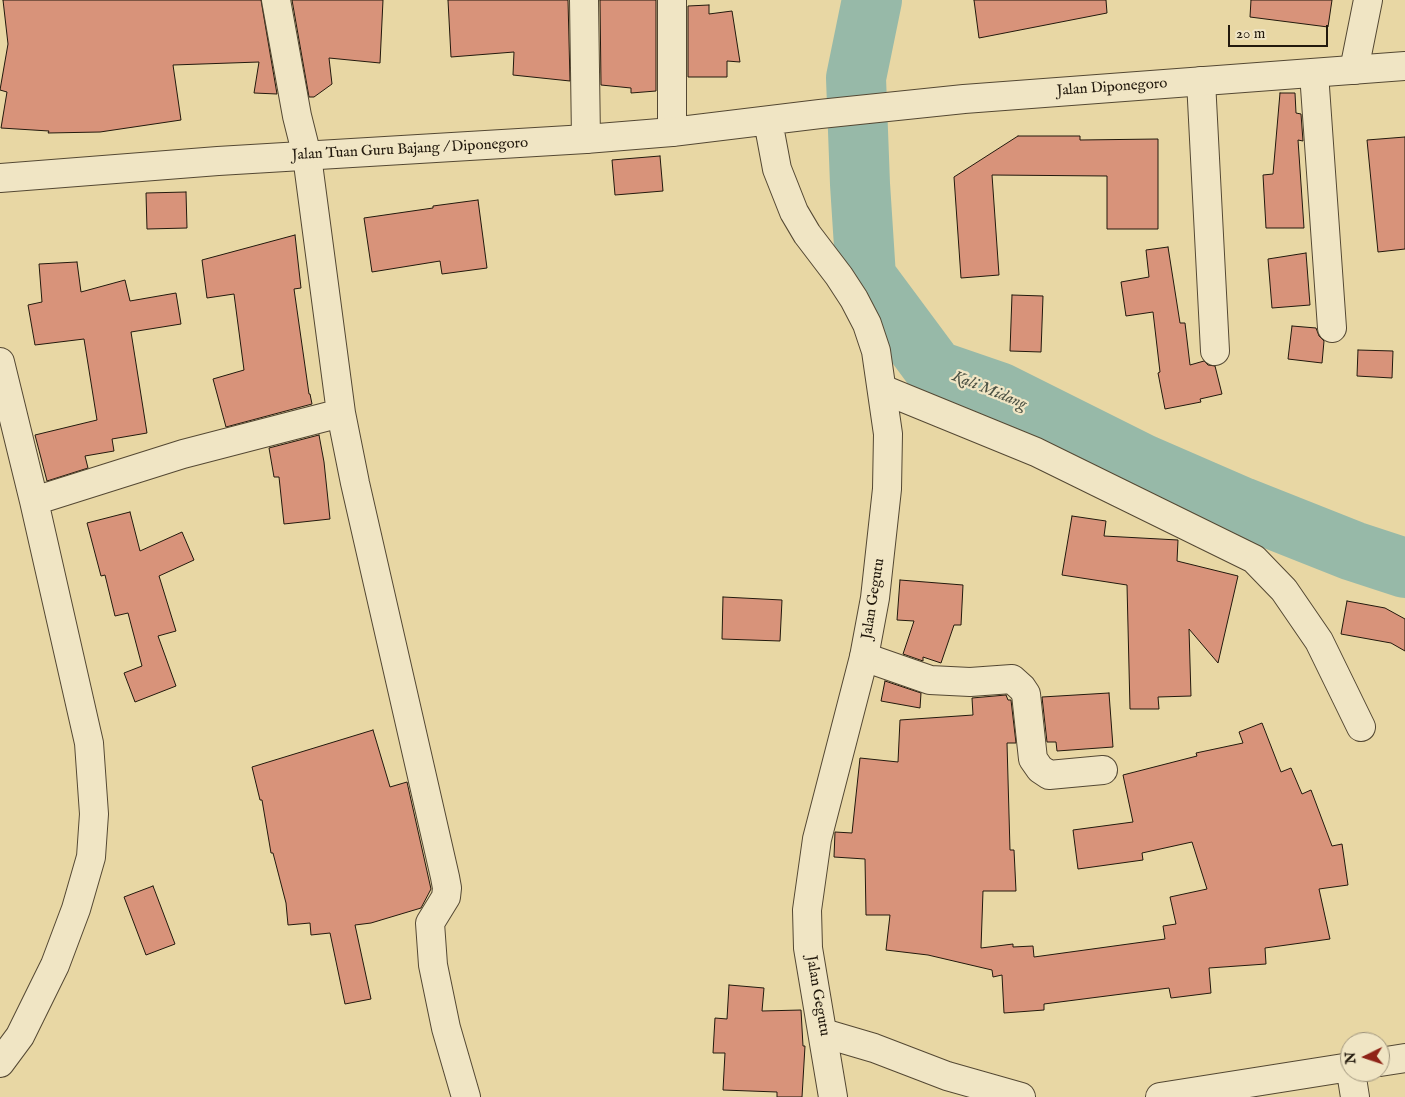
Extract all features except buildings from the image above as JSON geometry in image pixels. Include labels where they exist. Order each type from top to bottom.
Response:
[{"type":"street","points":[[276,0],[307,156],[341,413],[354,483],[447,888],[446,897],[430,923],[432,958],[446,1028],[466,1097]]},
{"type":"street","points":[[584,0],[586,139]]},
{"type":"street","points":[[672,0],[672,132]]},
{"type":"street","points":[[1354,70],[1368,0]]},
{"type":"street","name":"Jalan Diponegoro","points":[[820,114],[964,100],[1405,66]]},
{"type":"street","points":[[1314,73],[1332,328]]},
{"type":"street","points":[[1201,81],[1215,351]]},
{"type":"street","name":"Jalan Tuan Guru Bajang / Diponegoro","points":[[0,178],[307,156],[586,139],[672,132],[820,114]]},
{"type":"street","name":"Jalan Gegutu","points":[[768,121],[777,168],[794,212],[807,234],[854,299],[867,324],[876,351],[888,434],[887,489],[878,580],[864,657],[817,839],[807,910],[808,948],[833,1097]]},
{"type":"street","points":[[0,362],[89,743],[94,814],[91,857],[76,909],[56,965],[20,1036],[0,1063]]},
{"type":"street","points":[[882,389],[1036,452],[1254,559],[1284,590],[1319,641],[1361,727]]},
{"type":"street","points":[[34,501],[183,454],[341,413]]},
{"type":"street","points":[[864,657],[930,680],[970,682],[1012,679],[1026,694],[1033,759],[1040,769],[1049,775],[1102,770]]},
{"type":"street","points":[[823,1034],[874,1048],[947,1076],[1021,1097]]},
{"type":"street","points":[[1390,1060],[1405,1058]]},
{"type":"street","points":[[1160,1097],[1217,1093],[1340,1069]]},
{"type":"street","points":[[1353,1082],[1355,1097]]},
{"type":"waterway","name":"Kali Midang","points":[[872,0],[856,78],[866,277],[935,370],[999,392],[1143,464],[1242,507],[1353,551],[1405,568]]}]
